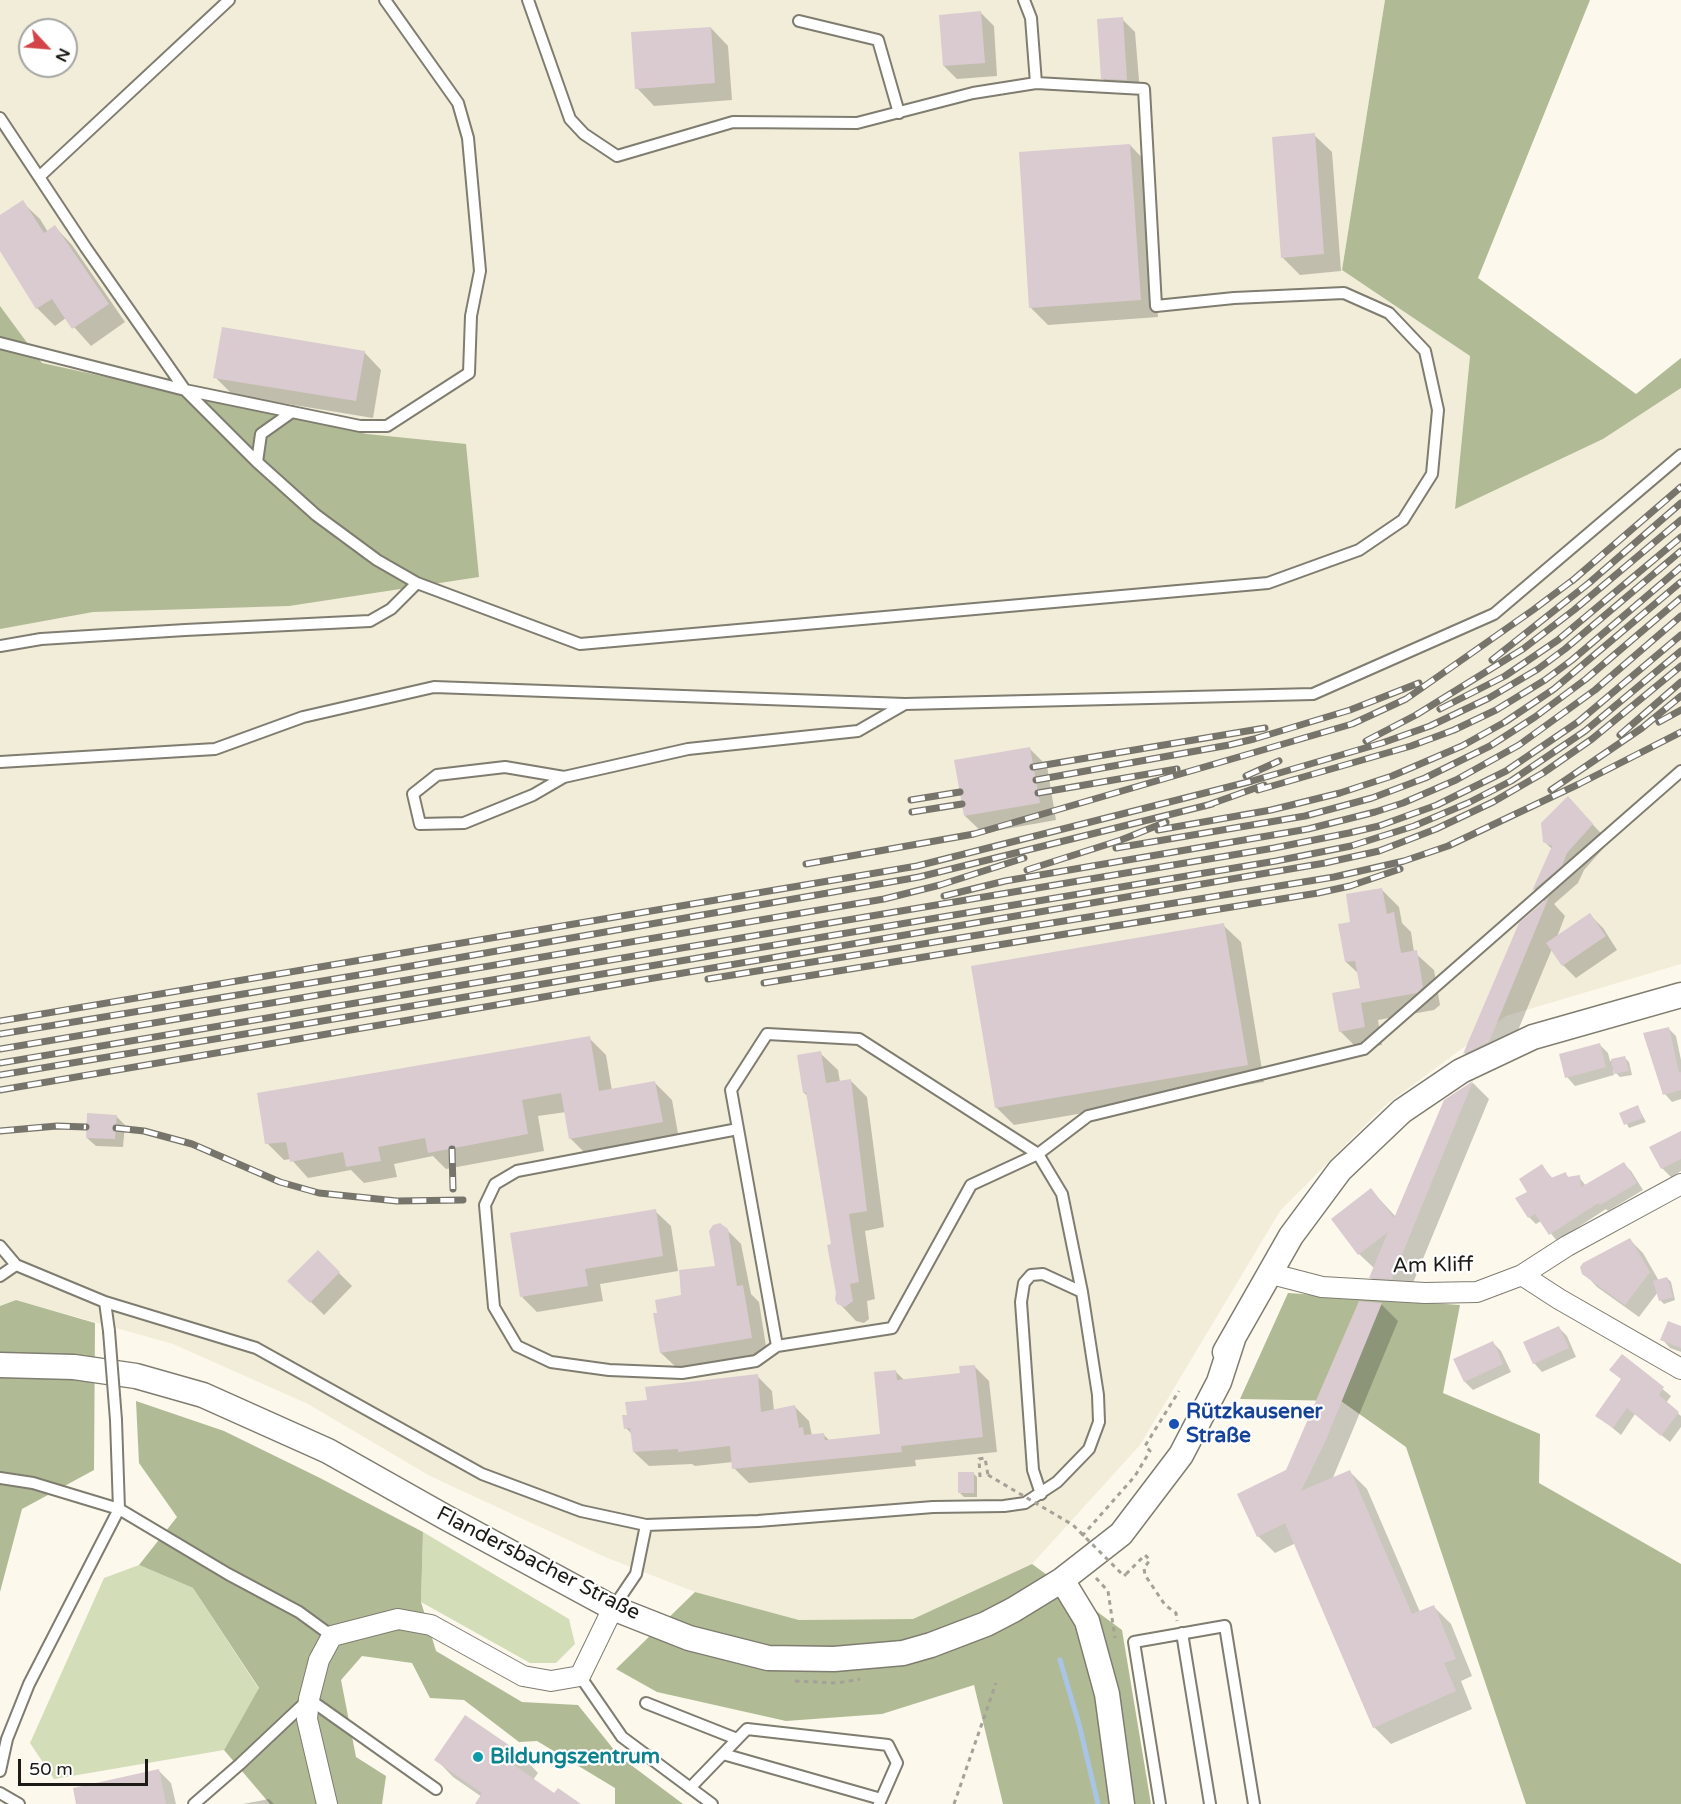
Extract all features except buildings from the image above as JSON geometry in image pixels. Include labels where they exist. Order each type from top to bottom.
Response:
[{"type":"street","name":"Flandersbacher Straße","points":[[0,1365],[74,1367],[136,1376],[203,1395],[328,1451],[613,1608],[689,1638],[768,1658],[834,1659],[903,1653],[931,1646],[986,1624],[1077,1580],[1121,1534],[1180,1455],[1219,1382],[1233,1339],[1290,1236],[1340,1170],[1402,1112],[1461,1071],[1533,1037],[1681,995]]},
{"type":"street","name":"Am Kliff","points":[[1268,1273],[1322,1287],[1425,1293],[1477,1292],[1522,1275],[1567,1246],[1681,1184]]},
{"type":"street","points":[[1522,1275],[1559,1299],[1681,1369]]},
{"type":"street","points":[[1077,1580],[1107,1694],[1122,1804]]},
{"type":"street","points":[[327,1804],[307,1719],[309,1699],[319,1660],[332,1636],[398,1619],[431,1625],[523,1676],[551,1681],[579,1676],[613,1608]]},
{"type":"lane","points":[[39,177],[228,0]]},
{"type":"lane","points":[[0,343],[185,390],[360,426],[387,426],[469,373],[471,316],[480,272],[468,138],[458,104],[385,0]]},
{"type":"lane","points":[[0,118],[185,390],[257,462],[316,515],[377,560],[417,583],[580,644],[1268,583],[1359,550],[1403,520],[1432,474],[1438,410],[1425,351],[1389,313],[1344,293],[1234,298],[1156,306],[1144,89],[1036,83],[973,93],[857,123],[733,122],[617,156],[584,134],[570,119],[528,0],[535,0]]},
{"type":"lane","points":[[1024,0],[1031,18],[1036,83]]},
{"type":"lane","points":[[799,21],[878,40],[899,113]]},
{"type":"lane","points":[[257,462],[261,434],[292,412]]},
{"type":"lane","points":[[0,762],[215,748],[303,717],[434,687],[905,704],[1314,694],[1494,614],[1681,455]]},
{"type":"lane","points":[[0,646],[41,639],[370,621],[391,609],[417,583]]},
{"type":"lane","points":[[564,777],[506,767],[436,775],[413,794],[420,824],[464,823],[533,795],[564,777],[688,748],[858,731],[905,704]]},
{"type":"lane","points":[[738,1129],[516,1171],[495,1184],[485,1205],[494,1307],[517,1346],[551,1362],[609,1370],[682,1373],[756,1361],[777,1346],[892,1328],[971,1185],[1038,1154],[1088,1116],[1364,1049],[1681,771]]},
{"type":"lane","points":[[0,1246],[16,1264],[105,1302],[256,1348],[482,1474],[581,1511],[646,1525],[758,1521],[933,1507],[1004,1506],[1025,1503],[1057,1482],[1089,1449],[1099,1422],[1098,1395],[1082,1292],[1062,1194],[1038,1154],[859,1039],[767,1034],[731,1090],[777,1346]]},
{"type":"lane","points":[[0,1276],[16,1264]]},
{"type":"lane","points":[[1041,1494],[1033,1470],[1021,1302],[1024,1283],[1030,1275],[1043,1274],[1082,1292]]},
{"type":"lane","points":[[0,1771],[8,1739],[29,1684],[119,1509],[116,1420],[105,1302]]},
{"type":"lane","points":[[0,1478],[33,1483],[119,1509],[228,1574],[298,1612],[332,1636]]},
{"type":"lane","points":[[613,1608],[636,1574],[646,1525]]},
{"type":"lane","points":[[1160,1804],[1134,1642],[1224,1626],[1254,1804]]},
{"type":"lane","points":[[1180,1634],[1210,1804]]},
{"type":"lane","points":[[579,1676],[622,1737],[712,1804]]},
{"type":"lane","points":[[194,1804],[309,1699],[436,1789]]},
{"type":"lane","points":[[646,1702],[737,1739]]},
{"type":"lane","points":[[690,1788],[747,1729],[888,1746],[897,1764],[880,1801],[723,1754]]},
{"type":"lane","points":[[0,1793],[19,1804]]},
{"type":"path","points":[[1078,1540],[1135,1476],[1150,1451],[1146,1446],[1179,1390]]},
{"type":"path","points":[[980,1477],[979,1459],[985,1458],[988,1475],[1073,1525],[1124,1576],[1145,1555],[1150,1560],[1143,1568],[1145,1575],[1165,1605],[1176,1613],[1180,1634]]},
{"type":"path","points":[[1104,1569],[1113,1562]]},
{"type":"path","points":[[790,1680],[837,1683],[869,1678]]},
{"type":"path","points":[[955,1804],[996,1683]]},
{"type":"shaded area","points":[[0,0],[1385,0],[1342,270],[1470,356],[1455,508],[1603,439],[1681,388],[1681,964],[1506,1016],[1383,1107],[1280,1211],[1140,1445],[1032,1564],[913,1619],[799,1620],[695,1592],[605,1557],[430,1476],[308,1404],[173,1344],[16,1300],[0,1306]]},
{"type":"green space","points":[[1385,0],[1590,0],[1478,278],[1636,394],[1681,358],[1681,388],[1603,439],[1455,509],[1470,356],[1342,270]]},
{"type":"green space","points":[[0,306],[42,363],[367,434],[466,444],[479,577],[289,606],[93,612],[0,629]]},
{"type":"green space","points":[[1288,1293],[1460,1305],[1443,1393],[1540,1434],[1539,1483],[1681,1564],[1681,1804],[1526,1804],[1406,1447],[1341,1401],[1240,1399]]},
{"type":"green space","points":[[16,1300],[95,1323],[94,1470],[22,1509],[0,1592],[0,1306]]},
{"type":"green space","points":[[136,1401],[224,1431],[423,1532],[421,1602],[436,1651],[522,1702],[578,1705],[619,1756],[683,1804],[615,1804],[615,1788],[537,1741],[519,1742],[464,1700],[430,1698],[412,1663],[362,1656],[341,1680],[356,1757],[386,1776],[382,1804],[270,1804],[224,1750],[259,1688],[193,1588],[139,1565],[177,1517],[139,1463]]},
{"type":"green space","points":[[423,1532],[569,1619],[575,1644],[556,1663],[530,1663],[421,1602]]},
{"type":"green space","points":[[1032,1564],[1122,1630],[1151,1804],[1003,1804],[974,1685],[882,1714],[786,1721],[657,1692],[616,1669],[695,1592],[799,1620],[913,1619]]},
{"type":"green space","points":[[139,1565],[193,1588],[259,1689],[224,1750],[54,1779],[30,1743],[104,1578]]},
{"type":"waterway","points":[[1060,1660],[1079,1724],[1098,1804]]},
{"type":"railway","points":[[1572,581],[1681,487]]},
{"type":"railway","points":[[1492,660],[1589,583],[1681,503]]},
{"type":"railway","points":[[1366,741],[1416,715],[1523,649],[1574,610],[1681,520]]},
{"type":"railway","points":[[1440,709],[1505,676],[1558,640],[1681,537]]},
{"type":"railway","points":[[0,1021],[917,866],[1252,781],[1382,743],[1430,726],[1489,698],[1538,669],[1565,649],[1681,551]]},
{"type":"railway","points":[[1258,790],[1411,746],[1454,730],[1496,710],[1545,680],[1572,660],[1681,567]]},
{"type":"railway","points":[[806,864],[974,834],[1352,724],[1406,699],[1577,577]]},
{"type":"railway","points":[[1158,830],[1271,810],[1340,793],[1392,776],[1462,746],[1505,722],[1554,689],[1681,582]]},
{"type":"railway","points":[[1116,848],[1305,816],[1372,798],[1425,778],[1490,746],[1535,717],[1586,679],[1681,598]]},
{"type":"railway","points":[[944,896],[1005,881],[1308,829],[1403,803],[1456,780],[1519,745],[1595,690],[1681,616]]},
{"type":"railway","points":[[0,1063],[1274,848],[1379,826],[1437,805],[1506,771],[1578,722],[1681,635]]},
{"type":"railway","points":[[0,1075],[1276,861],[1351,846],[1414,826],[1468,803],[1511,781],[1585,731],[1681,651]]},
{"type":"railway","points":[[0,1090],[1325,863],[1379,851],[1436,829],[1493,802],[1543,773],[1592,739],[1681,666]]},
{"type":"railway","points":[[1620,735],[1681,682]]},
{"type":"railway","points":[[1036,780],[1254,739],[1350,710],[1419,683]]},
{"type":"railway","points":[[1551,790],[1642,728],[1681,696]]},
{"type":"railway","points":[[1659,722],[1681,710]]},
{"type":"railway","points":[[1033,767],[1265,728]]},
{"type":"railway","points":[[708,979],[1334,877],[1404,861],[1448,846],[1579,784],[1681,732]]},
{"type":"railway","points":[[1246,776],[1279,761]]},
{"type":"railway","points":[[1038,793],[1177,769]]},
{"type":"railway","points":[[1205,806],[1264,785]]},
{"type":"railway","points":[[911,800],[960,792]]},
{"type":"railway","points":[[912,812],[962,804]]},
{"type":"railway","points":[[0,1034],[377,972],[919,877],[1212,804]]},
{"type":"railway","points":[[1027,870],[1121,840],[1166,822]]},
{"type":"railway","points":[[0,1049],[884,899],[940,885],[1024,858]]},
{"type":"railway","points":[[764,983],[1318,893],[1350,886],[1400,869]]},
{"type":"railway","points":[[0,1131],[57,1126],[86,1127]]},
{"type":"railway","points":[[116,1128],[144,1131],[192,1144],[280,1182],[319,1193],[397,1201],[463,1200]]},
{"type":"railway","points":[[452,1149],[453,1189]]},
{"type":"place","name":"Rützkausener Straße","points":[[1174,1424]]},
{"type":"place","name":"Bildungszentrum","points":[[478,1757]]}]
